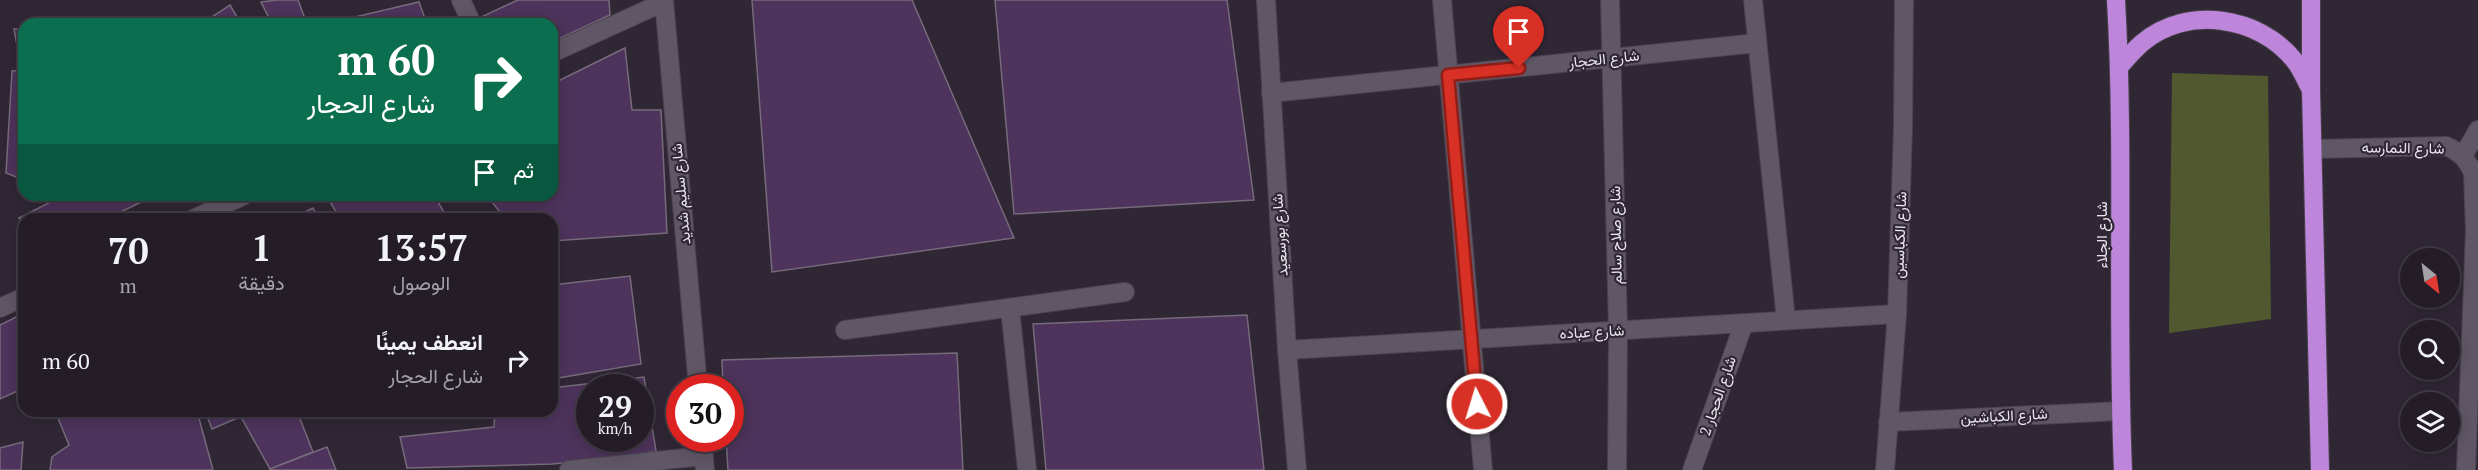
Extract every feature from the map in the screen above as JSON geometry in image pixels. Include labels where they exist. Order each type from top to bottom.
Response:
[{"type":"highway","name":"شارع الجلاء","points":[[2116,0],[2120,66],[2123,470]]},
{"type":"highway","points":[[2311,0],[2320,470]]},
{"type":"highway","points":[[2120,66],[2143,42],[2173,25],[2206,19],[2239,23],[2270,38],[2295,60],[2311,90]]},
{"type":"street","points":[[461,0],[469,18]]},
{"type":"street","name":"شارع بورسعيد","points":[[1266,0],[1287,350],[1297,470]]},
{"type":"street","points":[[1442,0],[1483,470]]},
{"type":"street","name":"شارع صلاح سالم","points":[[1610,0],[1618,330],[1617,470]]},
{"type":"street","points":[[1753,0],[1786,320]]},
{"type":"street","name":"شارع الكباسين","points":[[1885,470],[1897,314],[1903,128],[1904,0]]},
{"type":"street","points":[[558,50],[664,1]]},
{"type":"street","name":"شارع سليم شديد","points":[[664,1],[697,374]]},
{"type":"street","name":"شارع الحجار","points":[[1271,93],[1757,43]]},
{"type":"street","points":[[2463,156],[2478,130]]},
{"type":"street","name":"شارع النمارسه","points":[[2313,149],[2446,146],[2463,156],[2473,173],[2476,231],[2466,470]]},
{"type":"street","points":[[206,213],[232,201]]},
{"type":"street","points":[[845,330],[1125,292]]},
{"type":"street","points":[[0,308],[18,300]]},
{"type":"street","points":[[1010,308],[1027,470]]},
{"type":"street","name":"شارع عباده","points":[[1287,350],[1897,314]]},
{"type":"street","name":"شارع الحجار 2","points":[[1692,470],[1744,323]]},
{"type":"street","name":"شارع الكباشين","points":[[1888,422],[2121,411]]},
{"type":"street","points":[[569,470],[704,455]]},
{"type":"green space","points":[[2172,73],[2268,76],[2271,319],[2169,333]]},
{"type":"building","points":[[298,0],[305,18],[269,18],[261,2]]},
{"type":"building","points":[[518,0],[609,0],[610,15],[558,39],[558,18],[479,18]]},
{"type":"building","points":[[752,0],[912,0],[1014,238],[772,272]]},
{"type":"building","points":[[995,0],[1227,0],[1254,200],[1014,214]]},
{"type":"building","points":[[419,2],[425,18],[350,18]]},
{"type":"building","points":[[230,5],[238,18],[210,18]]},
{"type":"building","points":[[14,29],[18,29],[18,51]]},
{"type":"building","points":[[625,48],[632,110],[661,110],[667,233],[558,241],[558,213],[500,213],[492,201],[558,201],[558,81]]},
{"type":"building","points":[[18,70],[18,178],[6,173],[12,71]]},
{"type":"building","points":[[52,201],[144,201],[118,213],[29,213]]},
{"type":"building","points":[[335,201],[438,201],[444,213],[337,213],[331,204]]},
{"type":"building","points":[[313,208],[316,213],[303,213]]},
{"type":"building","points":[[630,276],[641,364],[558,378],[558,284]]},
{"type":"building","points":[[1247,315],[1264,470],[1046,470],[1033,324]]},
{"type":"building","points":[[18,316],[18,391],[0,399],[0,325]]},
{"type":"building","points":[[957,353],[963,470],[728,470],[727,452],[744,452],[744,374],[723,374],[722,360]]},
{"type":"building","points":[[576,385],[576,452],[651,452],[627,457],[552,464],[407,468],[400,437],[494,427],[495,417],[558,417],[558,387]]},
{"type":"building","points":[[57,417],[199,417],[213,470],[50,470],[52,457],[69,445]]},
{"type":"building","points":[[207,417],[240,417],[212,429]]},
{"type":"building","points":[[241,417],[299,417],[313,452],[270,469]]},
{"type":"building","points":[[23,442],[21,470],[0,470],[0,448]]},
{"type":"building","points":[[327,447],[336,470],[270,470],[270,469]]},
{"type":"route","points":[[1477,404],[1448,75],[1519,68]]}]
